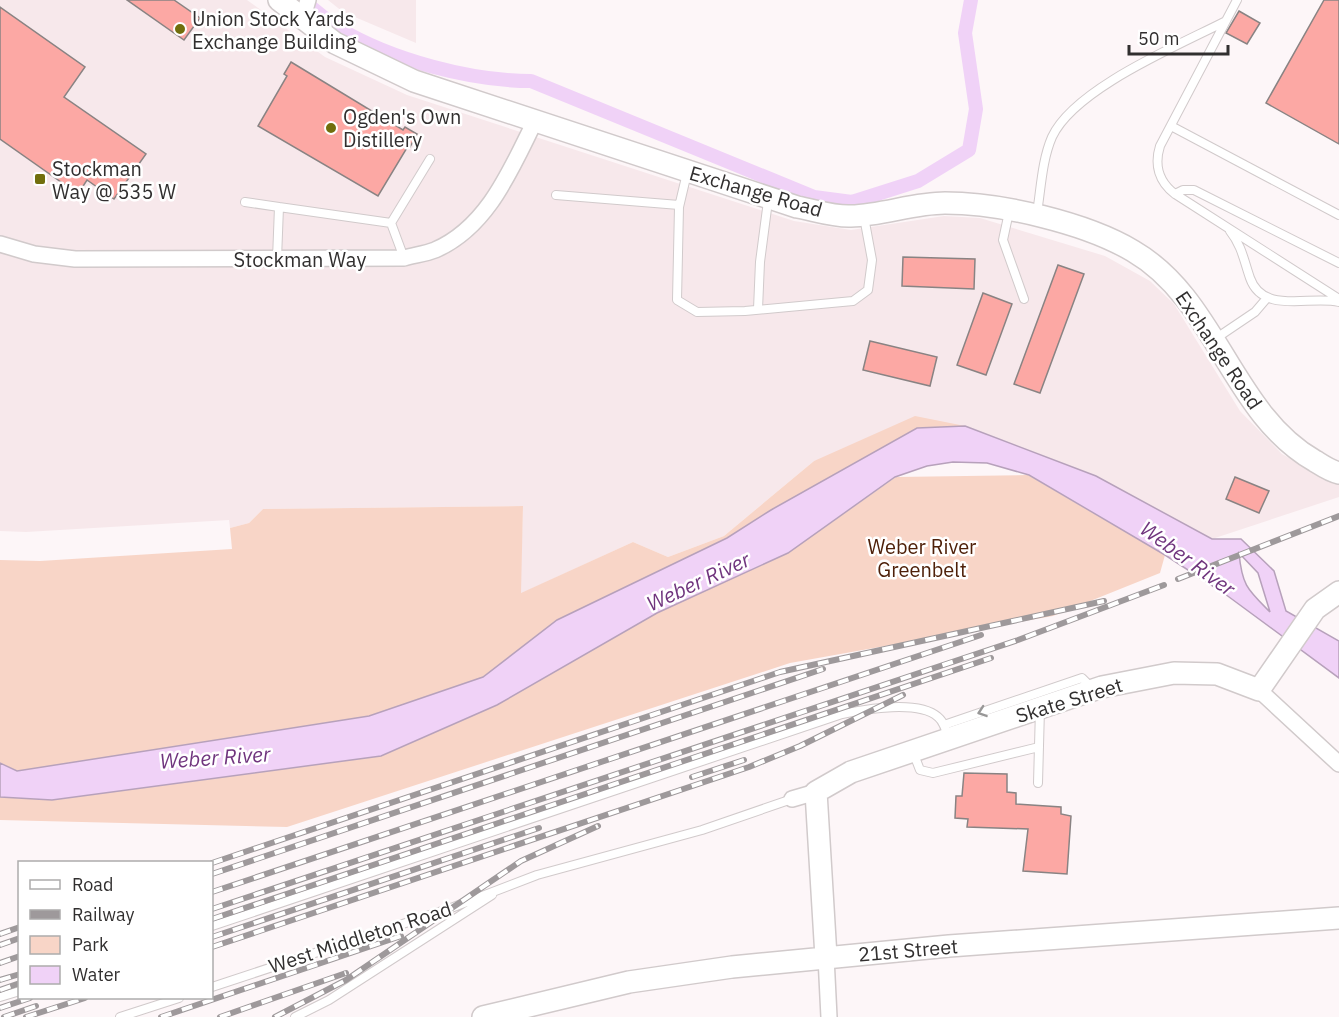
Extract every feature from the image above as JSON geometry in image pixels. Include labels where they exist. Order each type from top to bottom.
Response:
[{"type":"street","name":"Exchange Road","points":[[279,0],[305,9],[335,43],[414,81],[797,207],[849,217],[944,203],[1010,211],[1100,234],[1134,252],[1173,281],[1214,339],[1251,401],[1284,441],[1339,473]]},
{"type":"street","name":"Stockman Way","points":[[0,244],[34,254],[75,259],[404,258],[435,249],[464,231],[489,207],[507,178],[535,121]]},
{"type":"street","points":[[1258,690],[1314,609],[1339,592]]},
{"type":"street","name":"Skate Street","points":[[792,799],[816,792],[851,772],[913,751],[946,732],[1040,708],[1093,689],[1174,673],[1217,674],[1258,690],[1339,764]]},
{"type":"street","points":[[816,792],[829,1017]]},
{"type":"street","name":"21st Street","points":[[483,1017],[629,982],[826,957],[1339,918]]},
{"type":"lane","points":[[1237,0],[1160,146],[1157,166],[1161,179],[1175,194],[1339,300]]},
{"type":"lane","points":[[1037,217],[1048,147],[1057,128],[1073,107],[1143,64],[1226,21]]},
{"type":"lane","points":[[1171,126],[1339,215]]},
{"type":"lane","points":[[391,223],[430,159]]},
{"type":"lane","points":[[687,171],[679,205],[677,300],[696,312],[853,301],[868,290],[872,260],[863,215]]},
{"type":"lane","points":[[1175,194],[1183,190],[1194,190],[1339,263]]},
{"type":"lane","points":[[556,195],[679,205]]},
{"type":"lane","points":[[758,309],[760,262],[768,198]]},
{"type":"lane","points":[[244,202],[391,223]]},
{"type":"lane","points":[[277,259],[279,207]]},
{"type":"lane","points":[[1010,211],[1004,240],[1024,299]]},
{"type":"lane","points":[[391,223],[404,258]]},
{"type":"lane","points":[[1223,225],[1243,252],[1255,287],[1267,298],[1282,302],[1315,298],[1339,300]]},
{"type":"lane","points":[[1214,339],[1255,312],[1267,298]]},
{"type":"lane","points":[[213,926],[842,714],[875,709],[917,708],[932,712],[946,732],[1082,678],[1093,689]]},
{"type":"lane","points":[[1038,783],[1040,708]]},
{"type":"lane","points":[[913,751],[920,770],[933,773],[1039,747]]},
{"type":"lane","name":"West Middleton Road","points":[[213,987],[451,908],[507,885],[702,830],[792,799]]},
{"type":"lane","name":"West Middleton Road","points":[[295,1017],[328,1000],[507,885]]},
{"type":"lane","points":[[0,997],[18,992]]},
{"type":"lane","points":[[120,1017],[176,999]]},
{"type":"shaded area","points":[[0,0],[247,0],[325,57],[407,95],[794,221],[851,230],[944,216],[980,218],[1105,256],[1150,281],[1174,304],[1240,411],[1282,454],[1324,478],[1339,481],[1339,497],[1212,539],[1096,476],[965,426],[814,461],[724,536],[668,557],[633,542],[520,594],[523,506],[263,509],[249,523],[230,528],[229,520],[26,532],[0,531]]},
{"type":"shaded area","points":[[328,0],[416,0],[416,43],[343,12]]},
{"type":"green space","points":[[915,416],[965,426],[917,428],[771,510],[727,538],[557,620],[483,677],[369,716],[17,771],[0,763],[0,560],[40,561],[232,549],[230,528],[249,523],[263,509],[523,506],[521,593],[633,542],[668,557],[724,536],[814,461]]},
{"type":"green space","name":"Weber River Greenbelt","points":[[1028,475],[1165,555],[1160,573],[1053,616],[790,663],[287,827],[0,820],[0,797],[52,800],[381,756],[497,705],[657,613],[788,553],[896,477]]},
{"type":"water","name":"Weber River","points":[[965,426],[1096,476],[1212,539],[1241,539],[1274,571],[1286,611],[1339,641],[1339,678],[1225,594],[1165,555],[1029,475],[987,463],[953,462],[927,466],[895,477],[788,553],[657,613],[497,705],[381,756],[52,800],[0,797],[0,763],[17,771],[369,716],[483,677],[557,620],[727,538],[771,510],[917,428]],"holes":[[[1239,553],[1258,573],[1270,612],[1247,587]]]},
{"type":"building","name":"Union Stock Yards Exchange Building","points":[[127,0],[174,0],[200,18],[184,40]]},
{"type":"building","points":[[1324,0],[1339,0],[1339,144],[1266,103]]},
{"type":"building","points":[[0,7],[85,67],[64,97],[146,154],[114,199],[87,180],[78,194],[0,139]]},
{"type":"building","points":[[1239,11],[1260,23],[1247,44],[1226,33]]},
{"type":"building","name":"Ogden's Own Distillery","points":[[291,62],[403,130],[405,127],[417,134],[378,196],[258,126],[287,76],[284,74]]},
{"type":"building","points":[[903,257],[975,259],[974,289],[902,286]]},
{"type":"building","points":[[1058,265],[1084,274],[1040,393],[1014,384]]},
{"type":"building","points":[[983,293],[1012,304],[986,375],[957,365]]},
{"type":"building","points":[[870,341],[937,357],[930,386],[863,370]]},
{"type":"building","points":[[1235,477],[1269,491],[1259,513],[1226,499]]},
{"type":"building","points":[[964,773],[1007,774],[1007,792],[1016,793],[1016,804],[1061,807],[1061,814],[1071,816],[1067,874],[1023,871],[1028,829],[967,827],[968,819],[955,818],[956,796],[962,796]]},
{"type":"waterway","points":[[302,0],[338,28],[382,50],[458,73],[531,81],[814,197],[852,202],[918,181],[969,150],[976,109],[965,33],[971,0]]},
{"type":"railway","points":[[1178,579],[1339,516]]},
{"type":"railway","points":[[213,909],[1018,640],[1164,585]]},
{"type":"railway","points":[[213,863],[780,672],[1104,601]]},
{"type":"railway","points":[[213,892],[981,635]]},
{"type":"railway","points":[[213,919],[991,658]]},
{"type":"railway","points":[[213,874],[823,669]]},
{"type":"railway","points":[[213,947],[749,767],[800,746],[903,695]]},
{"type":"railway","points":[[692,777],[744,760]]},
{"type":"railway","points":[[275,1017],[346,980],[521,861],[598,826]]},
{"type":"railway","points":[[213,937],[539,828]]},
{"type":"railway","points":[[0,934],[18,928]]},
{"type":"railway","points":[[161,1017],[401,936]]},
{"type":"railway","points":[[0,945],[18,939]]},
{"type":"railway","points":[[0,963],[18,957]]},
{"type":"railway","points":[[220,1017],[346,973]]},
{"type":"railway","points":[[0,980],[18,975]]},
{"type":"railway","points":[[0,990],[18,984]]},
{"type":"railway","points":[[0,1008],[27,999]]},
{"type":"railway","points":[[26,1017],[82,999]]},
{"type":"railway","points":[[4,1017],[36,1006]]},
{"type":"place","name":"Union Stock Yards Exchange Building","points":[[180,29]]},
{"type":"place","name":"Ogden's Own Distillery","points":[[331,128]]},
{"type":"place","name":"Stockman Way @ 535 W","points":[[40,179]]}]
